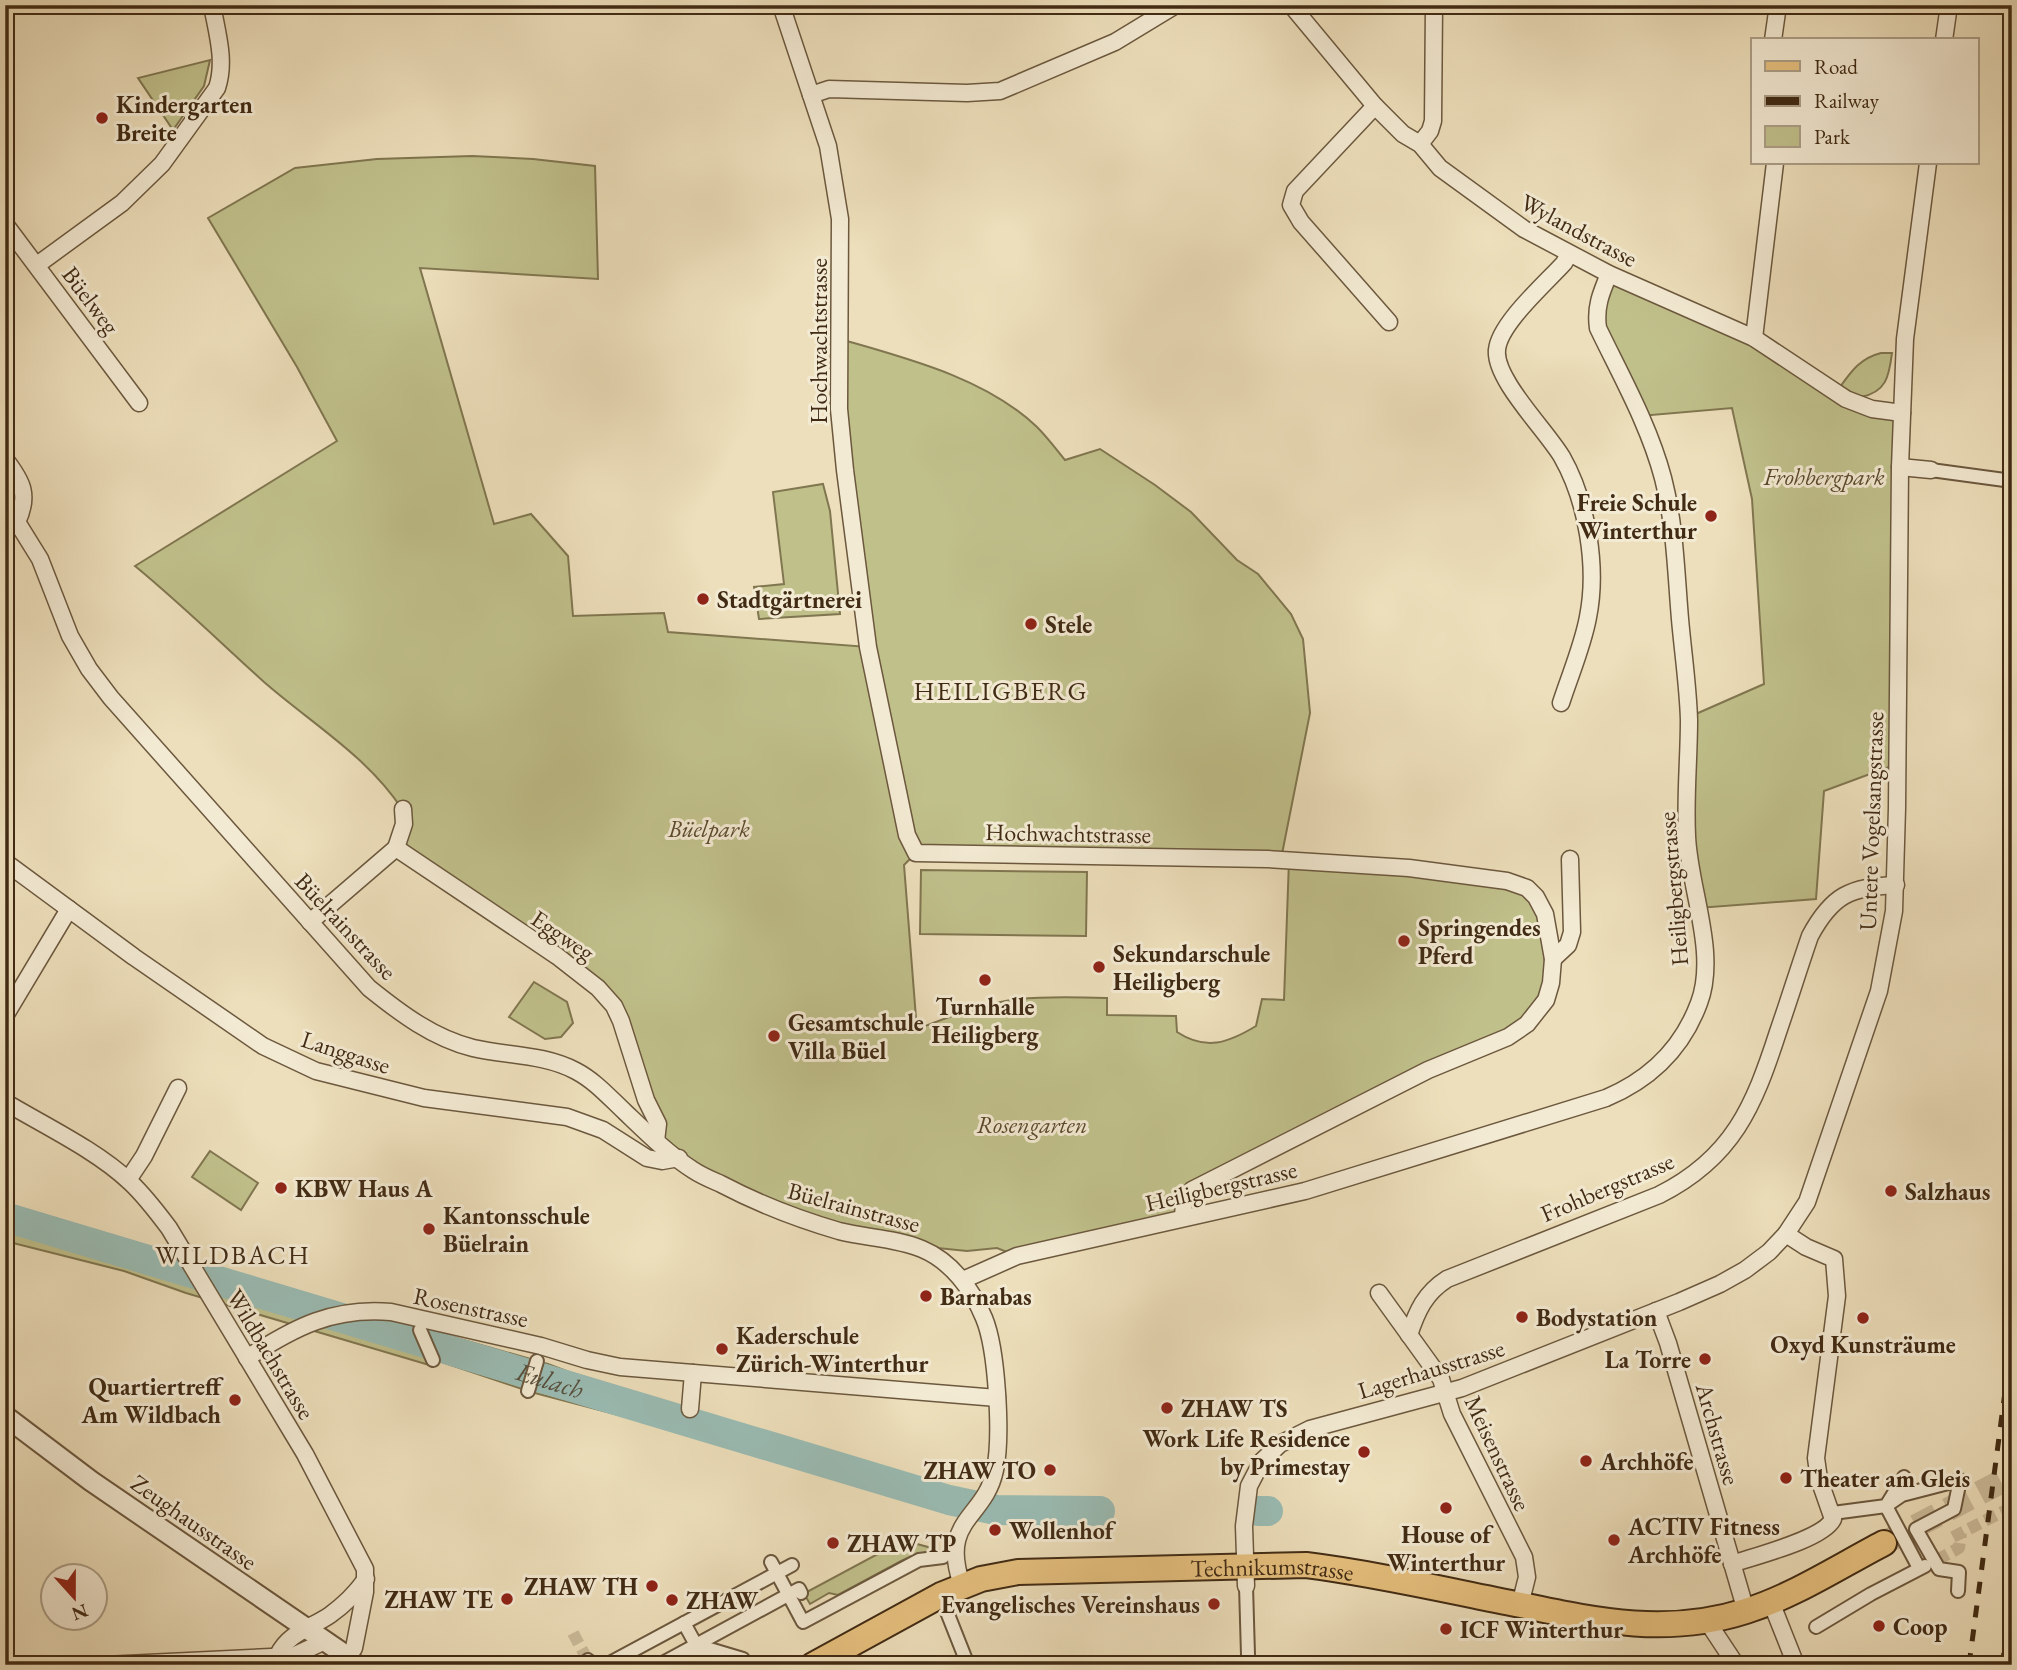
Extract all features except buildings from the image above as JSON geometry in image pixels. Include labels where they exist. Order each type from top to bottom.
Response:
[{"type":"main road","name":"Technikumstrasse","points":[[813,1665],[962,1585],[1018,1572],[1246,1576],[1306,1565],[1354,1571],[1616,1623],[1657,1625],[1707,1621],[1771,1602],[1884,1543]]},
{"type":"street","points":[[37,265],[122,203],[162,163],[217,88],[222,60],[212,5]]},
{"type":"street","name":"Hochwachtstrasse","points":[[781,5],[828,146],[840,219],[839,409],[868,648],[907,835],[916,853],[1281,859],[1409,868],[1507,881],[1527,888],[1536,897],[1545,914],[1553,959],[1551,983],[1546,999],[1527,1024],[1508,1037],[1427,1070],[1192,1190],[1184,1202],[1183,1217]]},
{"type":"street","points":[[811,94],[829,89],[967,93],[999,91],[1115,42],[1176,5]]},
{"type":"street","name":"Wylandstrasse","points":[[1291,5],[1375,106],[1403,134],[1420,144],[1434,163],[1477,198],[1569,254],[1754,338],[1846,399],[1872,409],[1902,413]]},
{"type":"street","points":[[1420,144],[1428,135],[1433,121],[1434,5]]},
{"type":"street","points":[[1773,38],[1778,5]]},
{"type":"street","points":[[1944,38],[1949,5]]},
{"type":"street","points":[[1375,106],[1295,191],[1291,205],[1301,222],[1389,322]]},
{"type":"street","points":[[1754,338],[1776,164]]},
{"type":"street","name":"Untere Vogelsangstrasse","points":[[1786,1234],[1807,1202],[1878,991],[1890,937],[1896,885],[1900,467],[1905,339],[1928,164]]},
{"type":"street","name":"Büelweg","points":[[5,224],[139,403]]},
{"type":"street","points":[[1561,703],[1588,617],[1591,574],[1586,524],[1577,488],[1561,456],[1501,373],[1496,351],[1501,331],[1564,263],[1569,254]]},
{"type":"street","name":"Heiligbergstrasse","points":[[963,1280],[1017,1256],[1305,1191],[1623,1091],[1640,1082],[1669,1057],[1680,1042],[1700,1001],[1704,972],[1703,940],[1687,836],[1689,717],[1673,532],[1663,477],[1640,416],[1598,328],[1598,301],[1609,274]]},
{"type":"street","points":[[5,459],[19,477],[24,492],[24,508],[11,523]]},
{"type":"street","points":[[1900,467],[2012,481]]},
{"type":"street","name":"Büelrainstrasse","points":[[11,523],[40,559],[69,636],[111,698],[369,988],[420,1026],[450,1040],[474,1048],[540,1058],[575,1071],[598,1086],[656,1141],[693,1170],[784,1213],[842,1232],[923,1249],[963,1280]]},
{"type":"street","points":[[310,922],[396,848],[404,824],[402,809]]},
{"type":"street","name":"Eggweg","points":[[396,848],[557,956],[598,988],[614,1006],[629,1042],[646,1100],[658,1124],[656,1141]]},
{"type":"street","points":[[1553,959],[1568,945],[1573,932],[1570,859]]},
{"type":"street","name":"Langgasse","points":[[5,862],[134,957],[263,1046],[316,1071],[424,1098],[567,1117],[603,1130],[647,1158],[662,1161],[679,1158]]},
{"type":"street","name":"Frohbergstrasse","points":[[1409,1335],[1416,1312],[1425,1297],[1447,1279],[1659,1195],[1678,1185],[1703,1166],[1730,1138],[1758,1093],[1817,921],[1838,897],[1858,888],[1896,885]]},
{"type":"street","points":[[5,1016],[69,909]]},
{"type":"street","points":[[128,1180],[144,1156],[177,1088]]},
{"type":"street","name":"Wildbachstrasse","points":[[5,1102],[103,1161],[148,1200],[247,1357],[338,1515],[365,1569],[366,1579]]},
{"type":"street","points":[[1732,1564],[1819,1532],[1832,1523],[1833,1513],[1819,1479],[1816,1458],[1837,1296],[1835,1259],[1806,1247],[1786,1234]]},
{"type":"street","name":"Lagerhausstrasse","points":[[1246,1576],[1244,1527],[1249,1486],[1255,1471],[1273,1449],[1294,1435],[1446,1393],[1656,1311],[1720,1284],[1745,1270],[1769,1252],[1786,1234]]},
{"type":"street","points":[[962,1585],[956,1569],[958,1534],[990,1486],[995,1469],[997,1398],[991,1336],[963,1280]]},
{"type":"street","name":"Meisenstrasse","points":[[1380,1293],[1441,1379],[1452,1414],[1524,1557],[1527,1577],[1520,1605]]},
{"type":"street","name":"Rosenstrasse","points":[[247,1357],[311,1323],[337,1314],[361,1310],[391,1312],[621,1367],[997,1398]]},
{"type":"street","name":"Archstrasse","points":[[1656,1311],[1668,1343],[1746,1611]]},
{"type":"street","points":[[420,1330],[433,1360]]},
{"type":"street","points":[[528,1391],[537,1361]]},
{"type":"street","points":[[690,1409],[693,1373]]},
{"type":"street","name":"Zeughausstrasse","points":[[5,1416],[91,1481],[352,1661]]},
{"type":"street","points":[[1886,1506],[1905,1477]]},
{"type":"street","points":[[1833,1513],[1886,1506],[1902,1495],[1960,1480],[1954,1509],[1916,1529]]},
{"type":"street","points":[[1886,1506],[1917,1563]]},
{"type":"street","points":[[1916,1529],[1939,1569],[1959,1572],[1958,1591]]},
{"type":"street","points":[[1916,1529],[1917,1563]]},
{"type":"street","points":[[1815,1627],[1933,1555]]},
{"type":"street","points":[[774,1567],[795,1594],[803,1622],[919,1560],[943,1557]]},
{"type":"street","points":[[606,1665],[684,1623],[774,1567],[792,1565]]},
{"type":"street","points":[[1246,1576],[1250,1665]]},
{"type":"street","points":[[280,1660],[288,1639],[329,1615],[358,1591],[366,1579]]},
{"type":"street","points":[[352,1661],[366,1579]]},
{"type":"street","points":[[659,1665],[795,1594]]},
{"type":"street","points":[[1771,1602],[1796,1665]]},
{"type":"street","points":[[329,1615],[339,1611],[351,1614],[356,1632]]},
{"type":"street","points":[[947,1612],[968,1665]]},
{"type":"street","points":[[1707,1621],[1736,1665]]},
{"type":"street","points":[[684,1623],[707,1665]]},
{"type":"street","points":[[105,1665],[280,1660],[326,1641]]},
{"type":"street","points":[[696,1645],[743,1659]]},
{"type":"street","points":[[688,1665],[696,1645]]},
{"type":"green space","points":[[210,60],[204,86],[173,130],[138,78]]},
{"type":"green space","points":[[472,156],[595,166],[598,279],[420,268],[494,524],[531,514],[568,556],[573,616],[664,613],[668,632],[868,647],[840,339],[918,362],[994,395],[1037,427],[1065,460],[1100,449],[1191,512],[1237,560],[1258,574],[1291,614],[1303,639],[1310,713],[1281,859],[916,853],[904,865],[916,1018],[920,1028],[968,1010],[1006,1001],[1041,997],[1085,997],[1107,998],[1107,1015],[1176,1016],[1177,1032],[1198,1041],[1217,1042],[1236,1037],[1256,1026],[1262,999],[1284,1000],[1289,860],[1507,881],[1536,897],[1551,983],[1527,1024],[1192,1190],[1183,1217],[1017,1256],[997,1248],[967,1251],[908,1245],[784,1213],[656,1141],[614,1006],[396,848],[402,809],[388,790],[355,756],[264,682],[135,566],[337,441],[297,367],[208,218],[295,168],[377,159]]},
{"type":"green space","name":"Frohbergpark","points":[[1609,274],[1754,338],[1846,399],[1902,413],[1897,764],[1824,791],[1816,899],[1698,908],[1689,717],[1764,684],[1752,499],[1732,408],[1640,416],[1598,328]]},
{"type":"green space","points":[[1881,353],[1892,353],[1887,376],[1881,387],[1861,397],[1840,387],[1857,366]]},
{"type":"green space","points":[[823,484],[830,511],[840,614],[759,619],[754,587],[784,584],[773,492]]},
{"type":"green space","points":[[921,870],[1087,872],[1086,936],[920,934]]},
{"type":"green space","points":[[534,982],[567,1002],[573,1023],[561,1037],[545,1039],[509,1017]]},
{"type":"green space","points":[[210,1151],[258,1183],[241,1210],[192,1177]]},
{"type":"green space","points":[[5,1203],[344,1306],[548,1364],[863,1462],[862,1468],[980,1500],[960,1508],[697,1431],[695,1435],[531,1392],[430,1358],[429,1365],[186,1293],[124,1271],[5,1241]]},
{"type":"green space","points":[[895,1538],[939,1550],[937,1555],[910,1557],[838,1595],[829,1593],[810,1604],[803,1592],[889,1548]]},
{"type":"waterway","name":"Eulach","points":[[5,1217],[949,1500],[996,1510],[1100,1511]]},
{"type":"waterway","name":"Eulach","points":[[1258,1511],[1268,1511]]},
{"type":"tunnel","points":[[1884,1543],[2012,1476]]},
{"type":"tunnel","points":[[1953,1537],[2012,1507]]},
{"type":"tunnel","points":[[1937,1560],[1959,1548],[1961,1533]]},
{"type":"tunnel","points":[[573,1633],[586,1657]]},
{"type":"railway","points":[[2007,1347],[2012,1284]]},
{"type":"railway","points":[[1969,1665],[2012,1339]]},
{"type":"railway","points":[[2003,1665],[2012,1525]]},
{"type":"place","name":"Kindergarten Breite","points":[[102,118]]},
{"type":"place","name":"Freie Schule Winterthur","points":[[1711,516]]},
{"type":"place","name":"Stadtgärtnerei","points":[[703,599]]},
{"type":"place","name":"Stele","points":[[1031,624]]},
{"type":"place","name":"Springendes Pferd","points":[[1404,941]]},
{"type":"place","name":"Sekundarschule Heiligberg","points":[[1099,967]]},
{"type":"place","name":"Turnhalle Heiligberg","points":[[985,980]]},
{"type":"place","name":"Gesamtschule Villa Büel","points":[[774,1036]]},
{"type":"place","name":"KBW Haus A","points":[[281,1188]]},
{"type":"place","name":"Salzhaus","points":[[1891,1191]]},
{"type":"place","name":"Kantonsschule Büelrain","points":[[429,1229]]},
{"type":"place","name":"Barnabas","points":[[926,1296]]},
{"type":"place","name":"Bodystation","points":[[1522,1317]]},
{"type":"place","name":"Oxyd Kunsträume","points":[[1863,1318]]},
{"type":"place","name":"Kaderschule Zürich-Winterthur","points":[[722,1349]]},
{"type":"place","name":"La Torre","points":[[1705,1359]]},
{"type":"place","name":"Quartiertreff Am Wildbach","points":[[235,1400]]},
{"type":"place","name":"ZHAW TS","points":[[1167,1408]]},
{"type":"place","name":"Work Life Residence by Primestay","points":[[1364,1452]]},
{"type":"place","name":"Archhöfe","points":[[1586,1461]]},
{"type":"place","name":"ZHAW TO","points":[[1050,1470]]},
{"type":"place","name":"Theater am Gleis","points":[[1786,1478]]},
{"type":"place","name":"House of Winterthur","points":[[1446,1508]]},
{"type":"place","name":"Wollenhof","points":[[995,1530]]},
{"type":"place","name":"ACTIV Fitness Archhöfe","points":[[1614,1540]]},
{"type":"place","name":"ZHAW TP","points":[[833,1543]]},
{"type":"place","name":"ZHAW TH","points":[[652,1586]]},
{"type":"place","name":"ZHAW TE","points":[[507,1599]]},
{"type":"place","name":"ZHAW","points":[[672,1600]]},
{"type":"place","name":"Evangelisches Vereinshaus","points":[[1214,1604]]},
{"type":"place","name":"Coop","points":[[1879,1626]]},
{"type":"place","name":"ICF Winterthur","points":[[1446,1629]]},
{"type":"district","name":"HEILIGBERG","points":[[1001,691]]},
{"type":"district","name":"WILDBACH","points":[[233,1255]]},
{"type":"park label","name":"Büelpark","points":[[709,828]]},
{"type":"park label","name":"Rosengarten","points":[[1032,1124]]}]
